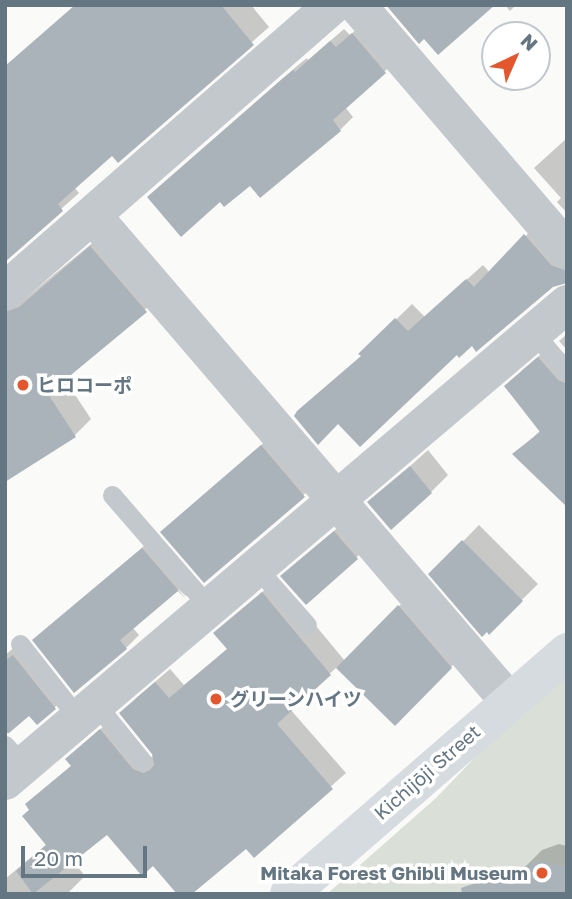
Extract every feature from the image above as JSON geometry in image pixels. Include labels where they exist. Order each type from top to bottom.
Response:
[{"type":"main road","name":"Kichijōji Street","points":[[289,894],[508,700],[567,652]]},
{"type":"street","points":[[5,291],[333,5]]},
{"type":"street","points":[[357,5],[567,250]]},
{"type":"street","points":[[93,216],[508,700]]},
{"type":"street","points":[[11,764],[87,711],[567,304]]},
{"type":"lane","points":[[534,333],[567,372]]},
{"type":"lane","points":[[112,495],[209,607]]},
{"type":"lane","points":[[256,567],[307,625]]},
{"type":"lane","points":[[20,645],[142,761]]},
{"type":"shaded area","points":[[567,677],[567,894],[327,894],[436,798],[483,749]]},
{"type":"building","points":[[75,5],[221,5],[254,45],[118,163],[112,156],[58,204],[63,211],[5,262],[5,66]]},
{"type":"building","points":[[386,5],[495,5],[438,55],[424,39],[419,44]]},
{"type":"building","points":[[352,33],[386,73],[333,120],[341,131],[260,198],[250,186],[224,207],[220,202],[181,237],[147,197],[293,70],[295,72],[330,41],[336,47]]},
{"type":"building","points":[[524,234],[551,265],[567,271],[567,283],[553,287],[476,352],[472,346],[459,358],[457,355],[360,447],[338,424],[318,445],[294,416],[297,411],[361,356],[358,354],[395,318],[408,331],[466,279],[474,287]]},
{"type":"building","points":[[90,246],[147,312],[48,394],[76,437],[5,482],[5,312],[19,307]]},
{"type":"building","points":[[538,357],[558,380],[567,384],[567,507],[512,454],[540,432],[504,386]]},
{"type":"building","points":[[261,445],[305,497],[204,583],[160,532]]},
{"type":"building","points":[[410,466],[432,493],[391,530],[367,502]]},
{"type":"building","points":[[334,531],[358,559],[306,605],[280,576]]},
{"type":"building","points":[[462,540],[523,601],[489,635],[487,632],[482,637],[428,574]]},
{"type":"building","points":[[142,548],[186,599],[178,591],[120,640],[127,649],[74,693],[32,640]]},
{"type":"building","points":[[262,592],[331,675],[277,724],[333,789],[254,858],[246,849],[192,894],[177,894],[153,866],[142,876],[107,835],[33,894],[16,871],[46,845],[22,816],[29,810],[25,804],[71,766],[65,759],[100,729],[133,769],[143,773],[150,770],[154,765],[152,754],[119,713],[155,682],[169,698],[227,649],[213,633]]},
{"type":"building","points":[[398,605],[452,668],[395,726],[336,668]]},
{"type":"building","points":[[13,655],[56,709],[37,725],[29,716],[9,733],[5,733],[5,661]]},
{"type":"building","name":"Mitaka Forest Ghibli Museum","points":[[540,861],[567,868],[567,894],[462,894],[461,888]]},
{"type":"place","name":"ヒロコーポ","points":[[23,385]]},
{"type":"place","name":"グリーンハイツ","points":[[216,699]]},
{"type":"place","name":"Mitaka Forest Ghibli Museum","points":[[542,873]]}]
